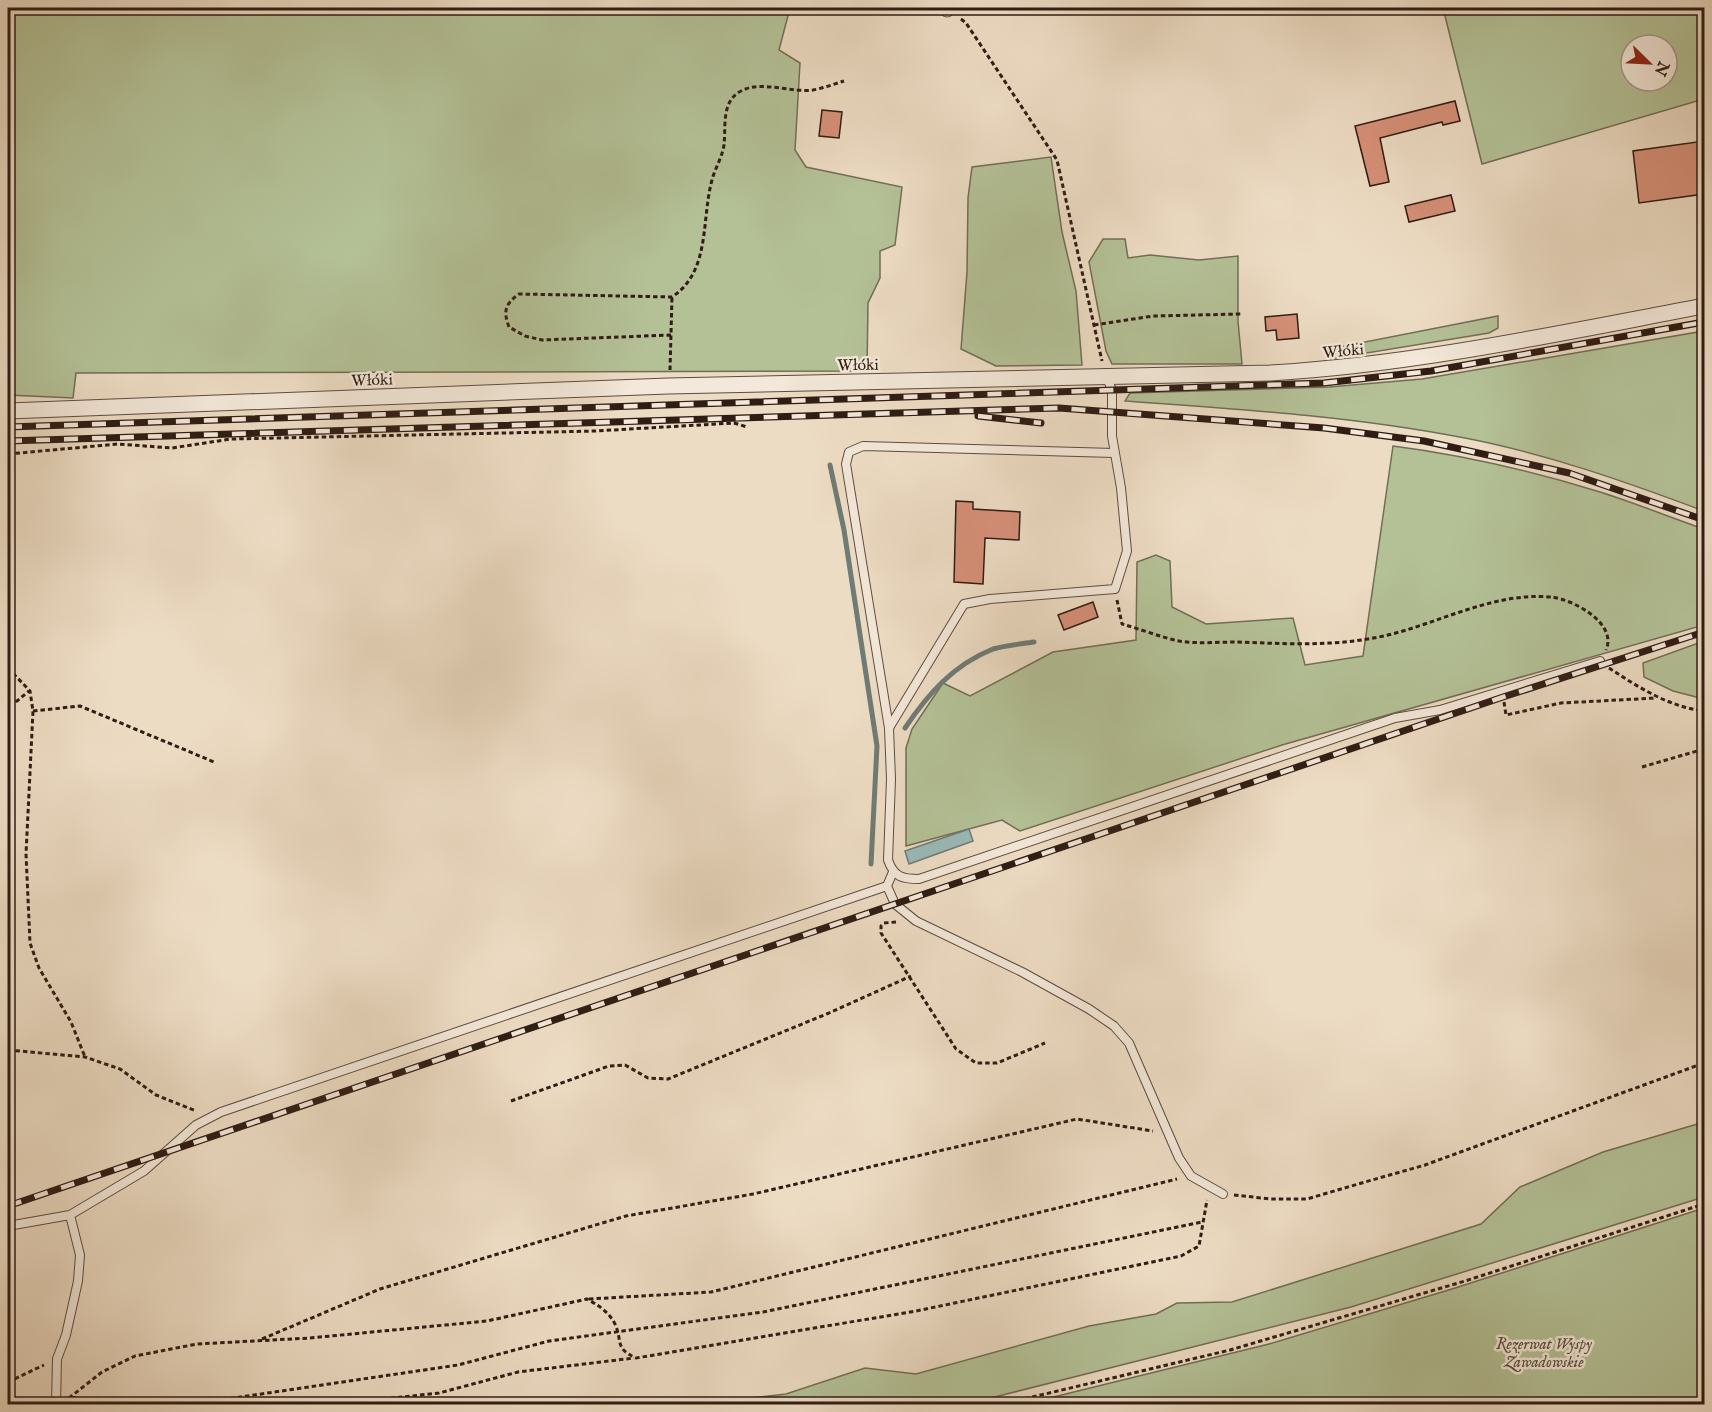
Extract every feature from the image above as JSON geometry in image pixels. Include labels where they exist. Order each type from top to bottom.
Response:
[{"type":"street","name":"Włóki","points":[[8,411],[668,386],[1230,375],[1364,366],[1515,342],[1704,306]]},
{"type":"lane","points":[[889,728],[964,604],[990,599],[1115,589],[1127,551],[1110,411],[1112,390],[1106,376]]},
{"type":"lane","points":[[1114,453],[863,446],[849,452],[846,464],[889,728],[891,779],[888,860],[893,872],[903,879],[919,879],[1395,718],[1440,710],[1599,661]]},
{"type":"lane","points":[[893,872],[887,886],[895,904],[916,921],[1022,972],[1089,1009],[1114,1026],[1128,1043],[1179,1158],[1191,1176],[1210,1189],[1223,1194]]},
{"type":"lane","points":[[8,1226],[70,1215],[144,1170],[196,1125],[212,1117],[887,886]]},
{"type":"lane","points":[[56,1404],[57,1359],[66,1335],[78,1281],[80,1255],[70,1215]]},
{"type":"path","points":[[947,8],[966,23],[1058,160],[1106,376]]},
{"type":"path","points":[[671,335],[542,340],[525,336],[509,327],[504,314],[507,303],[519,294],[672,297],[680,292],[703,249],[712,180],[724,147],[726,110],[731,100],[740,91],[752,88],[813,90],[844,81]]},
{"type":"path","points":[[668,386],[672,297]]},
{"type":"path","points":[[1094,325],[1153,316],[1241,314]]},
{"type":"path","points":[[8,454],[118,444],[172,448],[231,439],[595,430],[734,423],[747,427]]},
{"type":"path","points":[[1115,589],[1122,624],[1180,641],[1340,645],[1393,634],[1436,618],[1490,604],[1530,597],[1553,597],[1570,603],[1603,625],[1608,634],[1608,647],[1599,661],[1658,698],[1692,710],[1704,711]]},
{"type":"path","points":[[8,668],[30,691],[33,711],[26,854],[30,943],[39,968],[71,1022],[85,1057]]},
{"type":"path","points":[[1503,690],[1506,715],[1561,703],[1658,698]]},
{"type":"path","points":[[8,702],[17,701],[30,691]]},
{"type":"path","points":[[33,711],[80,706],[214,762]]},
{"type":"path","points":[[1642,767],[1704,749]]},
{"type":"path","points":[[916,921],[884,922],[880,926],[881,933],[911,976],[956,1049],[976,1063],[997,1063],[1045,1043]]},
{"type":"path","points":[[512,1101],[609,1066],[625,1065],[648,1078],[668,1079],[829,1013],[911,976]]},
{"type":"path","points":[[8,1050],[85,1057],[120,1069],[156,1095],[212,1117]]},
{"type":"path","points":[[1223,1194],[1271,1199],[1307,1199],[1425,1165],[1704,1063]]},
{"type":"path","points":[[258,1341],[380,1289],[626,1216],[753,1194],[1077,1119],[1120,1124],[1169,1135]]},
{"type":"path","points":[[65,1401],[102,1372],[135,1356],[197,1344],[258,1341],[487,1321],[587,1299],[711,1292],[1191,1176]]},
{"type":"path","points":[[338,1404],[439,1393],[518,1372],[636,1358],[916,1311],[1181,1256],[1199,1246],[1210,1189]]},
{"type":"path","points":[[1004,1404],[1230,1350],[1465,1281],[1704,1204]]},
{"type":"path","points":[[193,1404],[458,1365],[549,1341],[763,1312],[1202,1222]]},
{"type":"path","points":[[587,1299],[600,1306],[615,1324],[616,1333],[624,1352],[636,1358]]},
{"type":"path","points":[[8,1382],[57,1359]]},
{"type":"path","points":[[70,1397],[113,1404]]},
{"type":"green space","points":[[8,8],[790,8],[779,50],[800,63],[795,150],[806,167],[902,187],[895,245],[880,251],[880,278],[868,303],[867,371],[76,373],[73,398],[8,395]]},
{"type":"green space","points":[[1443,8],[1704,8],[1704,99],[1482,164]]},
{"type":"green space","points":[[1051,157],[1062,232],[1076,291],[1082,365],[996,366],[961,349],[967,272],[968,198],[972,167]]},
{"type":"green space","points":[[1103,239],[1125,239],[1128,258],[1150,255],[1199,260],[1238,256],[1238,321],[1242,364],[1112,364],[1106,351],[1089,262]]},
{"type":"green space","points":[[1498,316],[1498,328],[1489,333],[1330,359],[1329,349]]},
{"type":"green space","points":[[1704,331],[1704,511],[1557,460],[1423,430],[1253,410],[1125,401],[1130,393],[1329,387],[1422,379]]},
{"type":"green space","points":[[1393,446],[1497,464],[1549,477],[1613,496],[1704,529],[1704,625],[1282,745],[1020,831],[1002,820],[906,846],[906,748],[912,729],[943,683],[970,696],[1053,652],[1136,640],[1137,562],[1156,555],[1170,561],[1172,607],[1206,624],[1293,618],[1305,665],[1363,656]]},
{"type":"green space","points":[[1704,641],[1704,699],[1673,691],[1644,677],[1643,663]]},
{"type":"green space","points":[[1704,1122],[1704,1197],[1351,1307],[967,1404],[702,1404],[786,1394],[865,1368],[916,1374],[1089,1326],[1156,1314],[1177,1303],[1232,1302],[1481,1224],[1520,1187],[1603,1152]]},
{"type":"green space","name":"Rezerwat Wyspy Zawadowskie","points":[[1704,1208],[1704,1404],[1025,1404],[1269,1344],[1452,1289]]},
{"type":"water","points":[[969,829],[973,841],[909,864],[905,851]]},
{"type":"building","points":[[1455,101],[1460,121],[1443,125],[1442,122],[1380,138],[1389,182],[1370,186],[1355,126]]},
{"type":"building","points":[[822,110],[842,112],[839,138],[819,136]]},
{"type":"building","points":[[1704,141],[1704,194],[1639,203],[1633,151]]},
{"type":"building","points":[[1451,195],[1455,211],[1409,222],[1405,206]]},
{"type":"building","points":[[1297,314],[1299,338],[1277,340],[1276,330],[1266,331],[1265,317]]},
{"type":"building","points":[[956,501],[973,502],[973,509],[1020,512],[1019,540],[985,538],[983,584],[954,582]]},
{"type":"building","points":[[1093,602],[1098,617],[1064,630],[1058,615]]},
{"type":"waterway","points":[[830,465],[844,530],[877,746],[871,864]]},
{"type":"waterway","points":[[905,728],[932,692],[966,663],[993,649],[1034,642]]},
{"type":"railway","points":[[8,427],[1324,383],[1431,371],[1704,322]]},
{"type":"railway","points":[[8,441],[1059,408],[1324,428],[1424,441],[1569,473],[1704,520]]},
{"type":"railway","points":[[978,416],[1041,423]]},
{"type":"railway","points":[[8,1206],[1503,697],[1704,632]]}]
